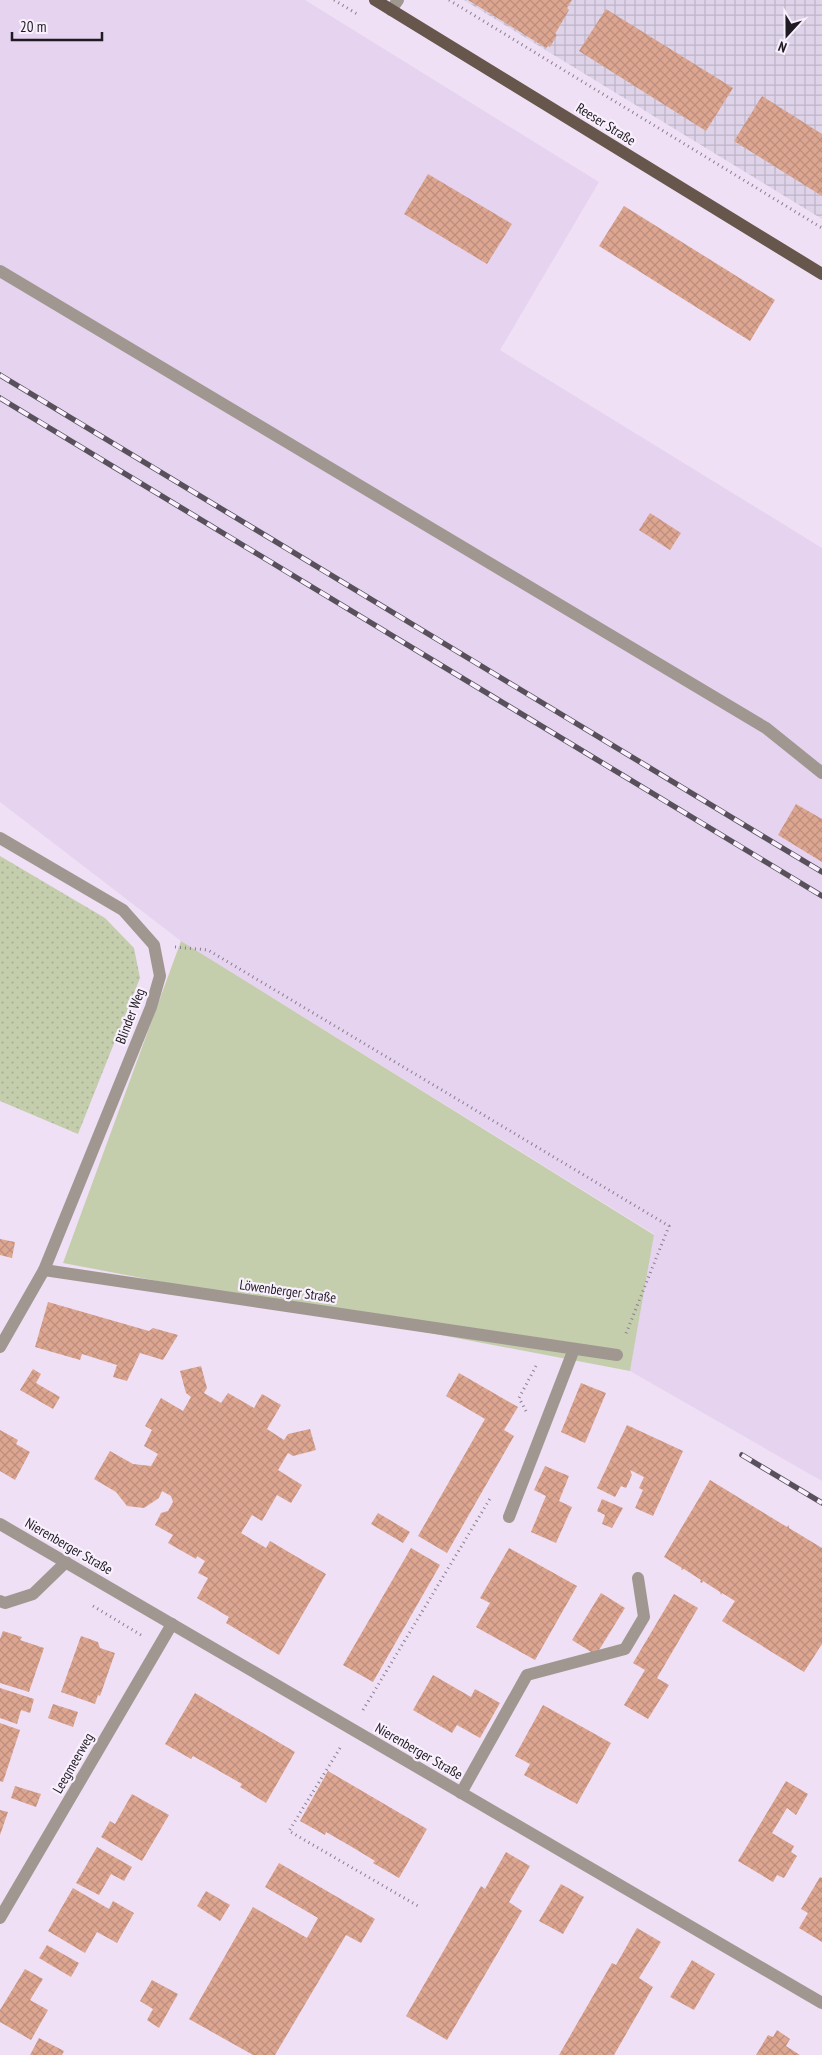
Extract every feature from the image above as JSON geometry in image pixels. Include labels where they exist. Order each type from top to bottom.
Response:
[{"type":"main road","name":"Reeser Straße","points":[[375,0],[394,5],[822,274]]},
{"type":"street","points":[[0,271],[766,728],[822,773]]},
{"type":"street","points":[[0,838],[123,910],[154,945]]},
{"type":"street","name":"Blinder Weg","points":[[44,1270],[151,1007],[160,976],[154,945]]},
{"type":"street","points":[[0,1348],[44,1270]]},
{"type":"street","name":"Löwenberger Straße","points":[[44,1270],[617,1355]]},
{"type":"street","points":[[509,1517],[574,1349]]},
{"type":"street","name":"Nierenberger Straße","points":[[0,1524],[822,2003]]},
{"type":"street","points":[[0,1601],[5,1603],[33,1594],[66,1562]]},
{"type":"street","points":[[461,1792],[527,1674],[625,1649],[644,1617],[638,1578]]},
{"type":"street","name":"Leegmeerweg","points":[[0,1918],[172,1624]]},
{"type":"path","points":[[449,0],[822,228]]},
{"type":"path","points":[[154,945],[208,950],[669,1226],[617,1355]]},
{"type":"path","points":[[523,1420],[526,1411],[519,1398],[546,1345]]},
{"type":"path","points":[[418,1906],[289,1830],[494,1493]]},
{"type":"shaded area","points":[[0,0],[305,0],[599,182],[500,350],[822,548],[822,1481],[630,1371],[654,1234],[181,941],[0,802]]},
{"type":"shaded area","points":[[464,0],[822,0],[822,219]]},
{"type":"green space","points":[[0,856],[105,918],[134,948],[140,978],[78,1134],[0,1101]]},
{"type":"green space","points":[[181,941],[654,1235],[630,1371],[63,1263]]},
{"type":"building","points":[[468,0],[572,0],[567,8],[569,10],[555,34],[557,35],[550,47],[546,48]]},
{"type":"building","points":[[606,9],[733,88],[706,131],[579,51]]},
{"type":"building","points":[[762,96],[822,134],[822,196],[734,141]]},
{"type":"building","points":[[428,174],[512,224],[487,264],[404,214]]},
{"type":"building","points":[[624,206],[775,300],[750,341],[599,246]]},
{"type":"building","points":[[650,513],[681,533],[670,550],[639,530]]},
{"type":"building","points":[[796,804],[822,819],[822,862],[778,835]]},
{"type":"building","points":[[0,1239],[15,1242],[12,1258],[0,1255]]},
{"type":"building","points":[[48,1302],[149,1331],[153,1328],[178,1335],[163,1360],[140,1353],[127,1381],[113,1377],[117,1365],[82,1354],[80,1360],[35,1347]]},
{"type":"building","points":[[201,1366],[207,1388],[204,1393],[221,1403],[228,1393],[254,1408],[262,1394],[281,1405],[267,1429],[284,1440],[288,1434],[310,1429],[316,1450],[293,1456],[288,1453],[278,1470],[302,1485],[291,1503],[277,1495],[262,1521],[252,1515],[241,1533],[266,1548],[270,1541],[326,1574],[279,1655],[226,1623],[229,1617],[197,1598],[208,1578],[198,1573],[205,1561],[197,1556],[196,1559],[168,1543],[173,1535],[155,1525],[161,1513],[168,1511],[173,1502],[171,1496],[162,1491],[159,1498],[144,1508],[127,1506],[116,1492],[94,1479],[110,1451],[133,1464],[151,1466],[158,1454],[144,1446],[152,1430],[145,1426],[161,1398],[183,1411],[191,1397],[186,1393],[180,1371]]},
{"type":"building","points":[[33,1369],[41,1374],[36,1383],[60,1397],[53,1409],[20,1390]]},
{"type":"building","points":[[459,1373],[518,1407],[504,1430],[514,1436],[447,1553],[418,1536],[485,1419],[446,1396]]},
{"type":"building","points":[[581,1383],[606,1393],[585,1443],[561,1432]]},
{"type":"building","points":[[627,1425],[683,1451],[653,1516],[635,1508],[643,1490],[639,1488],[644,1477],[630,1470],[632,1475],[626,1488],[621,1486],[615,1497],[597,1488]]},
{"type":"building","points":[[0,1430],[18,1440],[16,1444],[30,1452],[15,1480],[0,1471]]},
{"type":"building","points":[[545,1466],[569,1476],[559,1501],[572,1507],[556,1543],[531,1532],[546,1496],[534,1490]]},
{"type":"building","points":[[710,1480],[787,1527],[789,1525],[789,1528],[822,1548],[822,1644],[804,1672],[722,1621],[735,1601],[722,1593],[721,1595],[720,1592],[703,1581],[702,1583],[700,1582],[701,1580],[684,1569],[681,1570],[682,1568],[664,1557]]},
{"type":"building","points":[[602,1499],[623,1508],[612,1528],[602,1524],[605,1515],[597,1511]]},
{"type":"building","points":[[378,1513],[410,1532],[403,1543],[371,1524]]},
{"type":"building","points":[[411,1548],[440,1565],[373,1682],[343,1665]]},
{"type":"building","points":[[509,1548],[577,1586],[535,1660],[476,1627],[490,1603],[480,1598]]},
{"type":"building","points":[[601,1593],[625,1608],[596,1655],[572,1640]]},
{"type":"building","points":[[674,1594],[698,1608],[657,1678],[669,1685],[648,1719],[624,1705],[645,1670],[633,1663]]},
{"type":"building","points":[[3,1631],[22,1637],[20,1640],[44,1648],[29,1692],[0,1683],[0,1639]]},
{"type":"building","points":[[81,1636],[98,1642],[100,1648],[115,1653],[100,1696],[98,1695],[95,1704],[61,1692]]},
{"type":"building","points":[[433,1675],[471,1697],[475,1689],[500,1703],[480,1738],[457,1725],[452,1733],[413,1710]]},
{"type":"building","points":[[0,1688],[34,1699],[30,1713],[21,1710],[17,1724],[0,1718]]},
{"type":"building","points":[[195,1693],[295,1752],[266,1803],[240,1787],[242,1784],[193,1756],[191,1759],[165,1744]]},
{"type":"building","points":[[53,1704],[78,1712],[73,1727],[48,1718]]},
{"type":"building","points":[[543,1705],[611,1743],[577,1804],[524,1775],[530,1764],[515,1756]]},
{"type":"building","points":[[0,1723],[20,1730],[3,1782],[0,1781]]},
{"type":"building","points":[[328,1771],[427,1829],[399,1878],[373,1863],[375,1861],[326,1832],[325,1835],[300,1821]]},
{"type":"building","points":[[786,1781],[808,1794],[796,1815],[787,1808],[772,1833],[794,1846],[791,1852],[797,1856],[784,1878],[777,1875],[773,1882],[738,1861]]},
{"type":"building","points":[[15,1786],[41,1794],[36,1807],[11,1798]]},
{"type":"building","points":[[132,1794],[169,1815],[142,1861],[101,1837],[110,1821],[115,1824]]},
{"type":"building","points":[[0,1810],[8,1812],[0,1835]]},
{"type":"building","points":[[97,1847],[132,1867],[124,1881],[111,1874],[99,1895],[76,1883]]},
{"type":"building","points":[[506,1852],[530,1866],[509,1902],[522,1911],[447,2040],[406,2016],[481,1886],[485,1889]]},
{"type":"building","points":[[279,1863],[375,1919],[361,1943],[346,1935],[275,2055],[253,2055],[189,2019],[253,1907],[307,1938],[318,1918],[265,1887]]},
{"type":"building","points":[[820,1877],[822,1878],[822,1942],[799,1928],[808,1913],[801,1909]]},
{"type":"building","points":[[561,1884],[584,1897],[563,1934],[539,1921]]},
{"type":"building","points":[[73,1888],[109,1909],[113,1901],[134,1913],[117,1943],[97,1932],[85,1953],[48,1931]]},
{"type":"building","points":[[206,1891],[230,1905],[220,1921],[197,1906]]},
{"type":"building","points":[[637,1928],[661,1942],[639,1978],[653,1987],[614,2055],[559,2055],[612,1963],[616,1965]]},
{"type":"building","points":[[47,1945],[79,1963],[71,1977],[39,1958]]},
{"type":"building","points":[[692,1960],[715,1974],[694,2010],[670,1997]]},
{"type":"building","points":[[25,1969],[43,1979],[30,2000],[48,2010],[31,2040],[0,2022],[0,2010]]},
{"type":"building","points":[[152,1980],[178,1994],[159,2028],[147,2020],[153,2009],[140,2001]]},
{"type":"building","points":[[777,2030],[790,2039],[786,2046],[800,2055],[756,2055],[768,2035],[773,2037]]},
{"type":"building","points":[[39,2038],[64,2051],[62,2055],[30,2055]]},
{"type":"railway","points":[[0,375],[822,872]]},
{"type":"railway","points":[[0,398],[822,896]]},
{"type":"railway","points":[[742,1455],[822,1503]]}]
